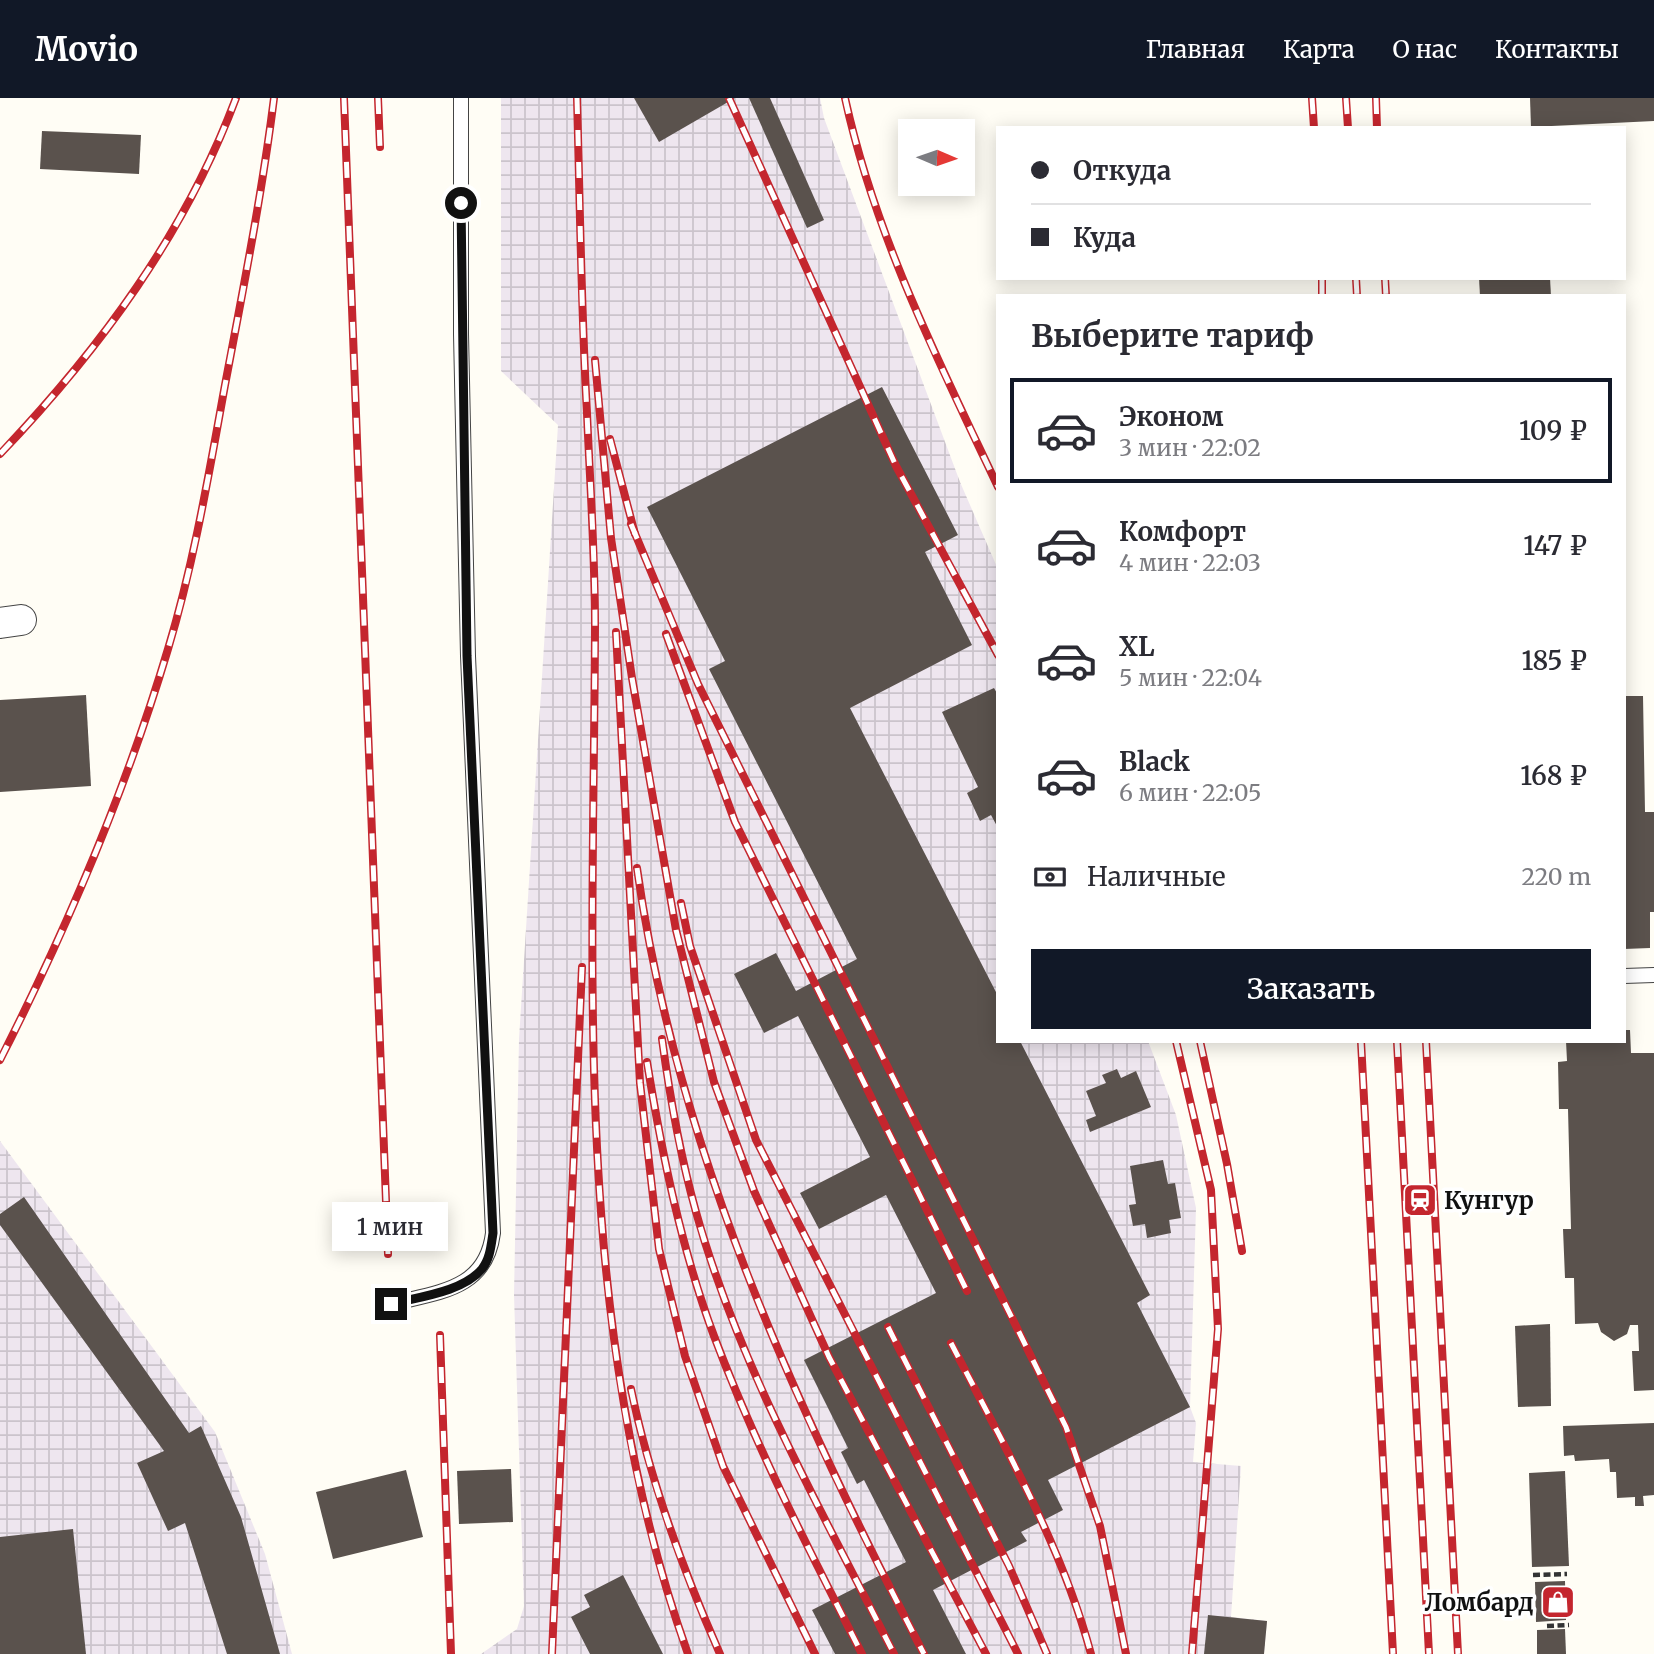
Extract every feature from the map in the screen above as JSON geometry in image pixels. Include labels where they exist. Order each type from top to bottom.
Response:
[{"type":"lane","points":[[391,1304],[464,1281],[481,1270],[490,1253],[493,1233],[467,656],[461,334],[461,98]]},
{"type":"lane","points":[[1626,976],[1654,975]]},
{"type":"path","points":[[1533,1576],[1567,1574]]},
{"type":"path","points":[[1547,1626],[1569,1625]]},
{"type":"shaded area","points":[[501,98],[820,98],[824,118],[960,482],[996,565],[996,1043],[1149,1043],[1176,1115],[1196,1208],[1190,1407],[1196,1423],[1193,1462],[1241,1466],[1231,1617],[1267,1621],[1264,1654],[481,1654],[517,1629],[524,1606],[514,1295],[519,1039],[558,425],[501,371]]},
{"type":"shaded area","points":[[0,1141],[215,1432],[265,1554],[292,1654],[0,1654]]},
{"type":"building","points":[[634,98],[735,98],[659,142]]},
{"type":"building","points":[[749,98],[770,98],[824,220],[807,228]]},
{"type":"building","points":[[1530,98],[1654,98],[1654,121],[1531,126]]},
{"type":"building","points":[[42,131],[141,135],[139,174],[40,169]]},
{"type":"building","points":[[1479,280],[1550,280],[1551,294],[1480,294]]},
{"type":"building","points":[[882,387],[958,535],[925,552],[972,645],[850,708],[996,992],[996,1043],[1021,1043],[1150,1295],[1137,1303],[1190,1407],[1048,1480],[1063,1510],[1021,1532],[1027,1541],[933,1590],[966,1654],[835,1654],[812,1610],[906,1562],[864,1480],[857,1484],[841,1452],[848,1448],[804,1360],[936,1293],[886,1195],[819,1229],[800,1193],[870,1157],[798,1016],[764,1033],[734,974],[776,953],[796,991],[857,959],[709,669],[725,661],[647,507]]},
{"type":"building","points":[[994,688],[996,692],[996,824],[991,815],[980,821],[967,793],[978,787],[942,712]]},
{"type":"building","points":[[86,695],[91,786],[0,792],[0,700]]},
{"type":"building","points":[[1626,696],[1643,696],[1645,812],[1654,812],[1654,912],[1650,912],[1650,948],[1626,949]]},
{"type":"building","points":[[1626,1030],[1630,1030],[1631,1053],[1654,1053],[1654,1390],[1634,1391],[1632,1351],[1639,1351],[1638,1325],[1630,1325],[1627,1334],[1614,1341],[1601,1332],[1598,1323],[1575,1324],[1574,1278],[1565,1278],[1563,1229],[1571,1229],[1568,1109],[1559,1109],[1558,1062],[1567,1061],[1566,1043],[1626,1043]]},
{"type":"building","points":[[1117,1069],[1121,1078],[1136,1071],[1151,1107],[1090,1132],[1086,1120],[1096,1116],[1086,1091],[1106,1083],[1102,1075]]},
{"type":"building","points":[[1163,1160],[1168,1184],[1175,1183],[1181,1218],[1169,1220],[1171,1233],[1147,1238],[1145,1224],[1133,1226],[1129,1205],[1136,1204],[1130,1166]]},
{"type":"building","points":[[24,1197],[189,1433],[201,1426],[241,1517],[280,1654],[227,1654],[185,1523],[168,1531],[137,1463],[164,1451],[0,1225],[0,1214]]},
{"type":"building","points":[[1550,1324],[1551,1406],[1518,1407],[1515,1326]]},
{"type":"building","points":[[1654,1423],[1654,1495],[1643,1496],[1644,1506],[1635,1506],[1635,1497],[1617,1498],[1616,1472],[1610,1472],[1609,1459],[1575,1461],[1574,1455],[1564,1456],[1563,1426]]},
{"type":"building","points":[[511,1469],[513,1522],[459,1524],[457,1471]]},
{"type":"building","points":[[406,1470],[423,1537],[333,1559],[316,1492]]},
{"type":"building","points":[[1565,1471],[1569,1566],[1532,1567],[1529,1473]]},
{"type":"building","points":[[73,1529],[86,1654],[0,1654],[0,1537]]},
{"type":"building","points":[[623,1575],[663,1654],[590,1654],[571,1617],[590,1607],[584,1595]]},
{"type":"building","points":[[1565,1581],[1566,1620],[1536,1622],[1535,1582]]},
{"type":"building","points":[[1208,1615],[1267,1621],[1264,1654],[1204,1654]]},
{"type":"building","points":[[1565,1629],[1566,1654],[1537,1654],[1537,1630]]},
{"type":"railway","points":[[0,454],[72,373],[136,288],[192,196],[236,98]]},
{"type":"railway","points":[[0,1060],[49,960],[93,858],[133,754],[168,649],[193,551],[213,451],[258,206],[274,98]]},
{"type":"railway","points":[[344,98],[388,1254]]},
{"type":"railway","points":[[378,98],[380,147]]},
{"type":"railway","points":[[577,98],[583,334],[595,598],[593,1015],[597,1145],[606,1275],[624,1403],[650,1529],[688,1654]]},
{"type":"railway","points":[[729,98],[896,466],[996,651]]},
{"type":"railway","points":[[845,98],[873,199],[910,297],[996,483]]},
{"type":"railway","points":[[1312,98],[1314,126]]},
{"type":"railway","points":[[1346,98],[1348,126]]},
{"type":"railway","points":[[1376,98],[1377,126]]},
{"type":"railway","points":[[1322,280],[1322,294]]},
{"type":"railway","points":[[1356,280],[1357,294]]},
{"type":"railway","points":[[1385,280],[1386,294]]},
{"type":"railway","points":[[595,360],[611,538],[632,678],[676,930],[714,1082],[754,1191],[829,1357],[986,1654]]},
{"type":"railway","points":[[610,439],[635,534]]},
{"type":"railway","points":[[631,524],[698,684],[1066,1427],[1100,1526],[1126,1654]]},
{"type":"railway","points":[[616,632],[640,1083],[659,1249],[685,1356],[723,1466],[815,1654]]},
{"type":"railway","points":[[666,634],[735,822],[967,1291]]},
{"type":"railway","points":[[637,868],[655,972],[680,1074],[711,1174],[747,1273],[830,1466],[924,1654]]},
{"type":"railway","points":[[681,903],[690,946],[756,1140],[1018,1654]]},
{"type":"railway","points":[[552,1654],[582,967]]},
{"type":"railway","points":[[662,1039],[690,1191],[714,1270],[735,1326],[784,1437],[894,1654]]},
{"type":"railway","points":[[1176,1043],[1211,1190],[1218,1329],[1192,1654]]},
{"type":"railway","points":[[1200,1043],[1227,1164],[1242,1251]]},
{"type":"railway","points":[[1361,1043],[1393,1654]]},
{"type":"railway","points":[[1397,1043],[1429,1654]]},
{"type":"railway","points":[[1426,1043],[1458,1654]]},
{"type":"railway","points":[[647,1062],[674,1200],[702,1303],[730,1377],[765,1457],[862,1654]]},
{"type":"railway","points":[[888,1327],[1009,1566],[1047,1654]]},
{"type":"railway","points":[[440,1335],[451,1654]]},
{"type":"railway","points":[[951,1343],[1047,1533],[1079,1613],[1091,1654]]},
{"type":"railway","points":[[631,1389],[668,1524],[720,1654]]},
{"type":"place","name":"Кунгур","points":[[1420,1200]]},
{"type":"place","name":"Ломбард","points":[[1558,1602]]},
{"type":"route","points":[[391,1304],[464,1281],[481,1270],[490,1253],[493,1233],[467,656],[461,203]]}]
